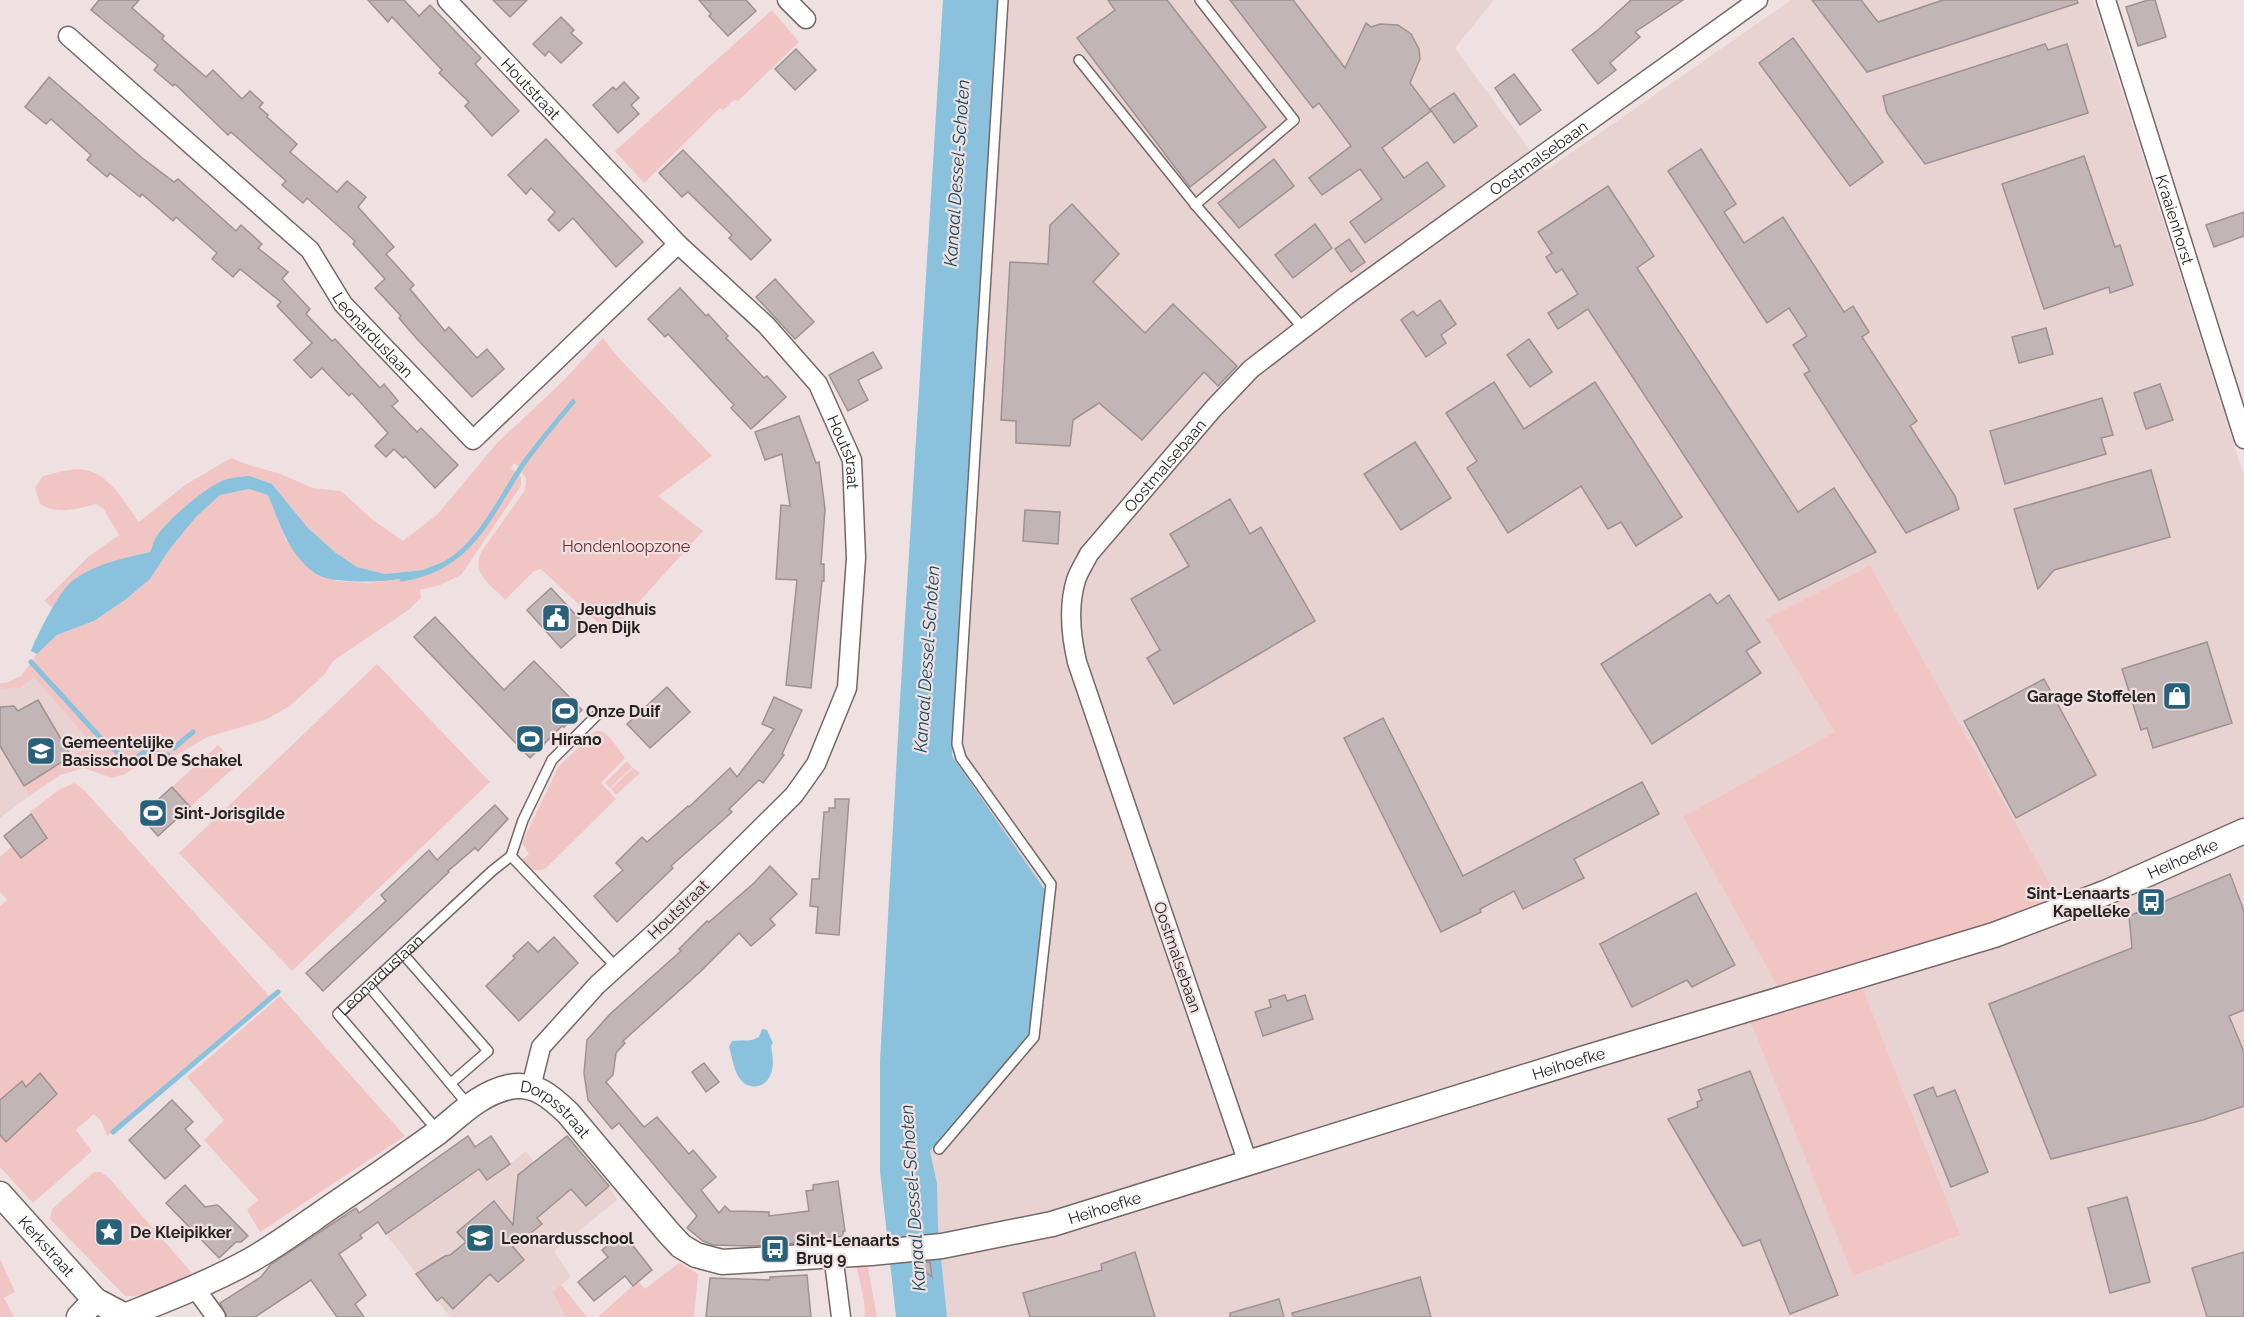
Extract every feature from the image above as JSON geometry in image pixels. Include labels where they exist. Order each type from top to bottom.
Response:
[{"type":"street","name":"Houtstraat","points":[[447,0],[678,244],[766,326],[818,384],[852,460],[856,558],[847,688],[816,764],[794,795],[670,918],[616,967],[541,1047],[531,1087]]},
{"type":"street","points":[[787,0],[806,19]]},
{"type":"street","name":"Oostmalsebaan","points":[[1248,1163],[1077,662],[1071,628],[1076,580],[1096,545],[1220,401],[1251,369],[1303,328],[1758,0]]},
{"type":"street","name":"Kraaienhorst","points":[[2106,0],[2244,439]]},
{"type":"street","name":"Leonarduslaan","points":[[68,36],[310,250],[343,304],[473,440],[678,244]]},
{"type":"street","name":"Heihoefke","points":[[882,1251],[942,1246],[1052,1224],[1582,1059],[1994,935],[2105,893],[2244,831]]},
{"type":"street","name":"Dorpsstraat","points":[[125,1317],[195,1288],[251,1260],[438,1132],[469,1106],[510,1087],[531,1087],[549,1095],[568,1113],[668,1232],[681,1246],[696,1256],[722,1262],[882,1251]]},
{"type":"street","name":"Kerkstraat","points":[[0,1194],[87,1308],[125,1317]]},
{"type":"street","points":[[833,1254],[841,1317]]},
{"type":"street","points":[[195,1288],[216,1317]]},
{"type":"lane","points":[[939,1149],[1034,1037],[1051,884],[961,758],[957,744],[1004,0]]},
{"type":"lane","points":[[1196,205],[1294,120],[1200,0]]},
{"type":"lane","points":[[1079,60],[1196,205],[1303,328]]},
{"type":"lane","points":[[598,714],[552,760],[523,820],[511,856],[616,967]]},
{"type":"lane","name":"Leonarduslaan","points":[[438,1132],[338,1014],[511,856]]},
{"type":"lane","points":[[403,954],[488,1052],[451,1083]]},
{"type":"lane","points":[[369,986],[469,1106]]},
{"type":"shaded area","points":[[998,0],[1494,0],[1455,48],[1545,171],[1791,0],[2093,0],[2244,476],[2244,1317],[947,1317],[938,1227],[937,1183],[930,1151],[1030,1036],[1045,890],[952,757]]},
{"type":"shaded area","name":"Gemeentelijke Basisschool De Schakel","points":[[34,676],[93,745],[70,756],[24,786],[29,796],[0,818],[0,689],[21,688]]},
{"type":"shaded area","name":"Leonardusschool","points":[[468,1136],[475,1147],[491,1136],[510,1164],[526,1151],[534,1162],[609,1186],[617,1200],[554,1251],[571,1277],[552,1292],[566,1317],[450,1317],[379,1225]]},
{"type":"green space","points":[[772,10],[799,42],[738,101],[734,100],[723,110],[720,108],[644,183],[615,151]]},
{"type":"green space","name":"Hondenloopzone","points":[[603,338],[617,356],[712,456],[658,496],[703,531],[610,634],[541,569],[534,571],[505,600],[484,579],[479,567],[481,552],[525,490],[526,478],[521,468],[514,463],[511,468],[521,477],[521,486],[461,575],[440,585],[420,590],[421,598],[407,611],[333,661],[325,674],[290,706],[265,720],[207,737],[160,765],[150,759],[125,774],[112,778],[84,768],[60,775],[29,796],[24,786],[70,756],[93,745],[34,677],[21,688],[0,689],[0,683],[6,683],[21,676],[37,654],[57,635],[94,621],[125,600],[150,579],[169,550],[196,517],[220,495],[249,489],[268,495],[286,540],[336,581],[368,583],[411,578],[435,570],[448,561],[423,570],[385,574],[357,567],[336,553],[308,528],[272,484],[250,476],[192,505],[167,525],[151,552],[128,557],[70,583],[53,608],[44,601],[89,556],[119,535],[103,508],[96,504],[60,510],[40,504],[35,488],[43,476],[76,469],[95,473],[110,484],[139,522],[185,485],[231,458],[278,473],[313,488],[341,491],[373,520],[403,541],[438,514],[497,443],[562,382]]},
{"type":"green space","points":[[1870,566],[2064,909],[1858,977],[1960,1235],[1853,1276],[1746,1010],[1784,998],[1683,817],[1835,732],[1766,619]]},
{"type":"green space","points":[[377,664],[490,782],[292,971],[179,853]]},
{"type":"green space","points":[[596,731],[602,731],[611,739],[625,758],[601,783],[616,799],[546,868],[532,870],[522,859],[529,854],[522,843],[558,767]]},
{"type":"green space","points":[[218,745],[237,765],[190,807],[172,787]]},
{"type":"green space","points":[[627,761],[632,767],[610,788],[605,783]]},
{"type":"green space","points":[[633,768],[640,773],[616,795],[611,789]]},
{"type":"green space","points":[[75,783],[85,791],[271,998],[107,1136],[101,1121],[94,1114],[76,1130],[92,1151],[33,1203],[0,1167],[0,906],[7,900],[0,892],[0,857],[12,846],[22,858],[47,838],[30,812],[60,789]]},
{"type":"green space","points":[[280,996],[405,1136],[260,1232],[247,1210],[258,1200],[204,1140],[224,1120],[187,1077]]},
{"type":"green space","points":[[94,1172],[101,1172],[110,1179],[192,1273],[151,1293],[125,1296],[50,1219],[52,1209]]},
{"type":"green space","points":[[0,1259],[15,1292],[4,1298],[14,1317],[0,1317]]},
{"type":"green space","points":[[865,1260],[877,1317],[865,1317],[864,1300],[856,1264]]},
{"type":"green space","points":[[679,1263],[698,1274],[694,1317],[598,1317],[638,1281],[645,1289]]},
{"type":"green space","points":[[561,1285],[587,1317],[566,1317],[552,1292]]},
{"type":"water","name":"Kanaal Dessel-Schoten","points":[[943,0],[998,0],[952,756],[1045,890],[1030,1036],[930,1151],[937,1183],[938,1227],[947,1317],[896,1317],[880,1171],[880,1061]]},
{"type":"water","points":[[250,476],[272,484],[308,528],[336,553],[357,567],[385,574],[423,570],[453,558],[428,571],[402,578],[361,581],[329,579],[312,571],[290,546],[268,495],[249,489],[220,495],[196,517],[169,550],[150,579],[125,600],[94,621],[57,635],[37,654],[31,651],[55,604],[71,582],[99,566],[150,552],[155,539],[166,525],[202,493],[226,480]]},
{"type":"water","points":[[762,1029],[767,1030],[773,1043],[771,1046],[772,1070],[763,1084],[754,1087],[744,1083],[738,1076],[729,1047],[732,1041],[759,1037]]},
{"type":"building","points":[[99,0],[139,0],[132,8],[164,36],[162,39],[206,77],[213,70],[242,99],[250,91],[263,103],[259,107],[268,115],[267,117],[297,144],[290,152],[337,192],[347,181],[366,197],[358,207],[394,247],[386,254],[414,285],[410,289],[445,331],[449,327],[477,358],[487,349],[504,369],[472,397],[417,339],[399,318],[401,316],[375,288],[385,279],[353,244],[355,241],[307,198],[303,203],[282,185],[286,181],[231,132],[228,135],[175,84],[173,86],[154,70],[158,65],[91,10]]},
{"type":"building","points":[[368,0],[404,0],[419,16],[430,5],[481,58],[475,64],[519,111],[492,136],[465,106],[469,102],[439,73],[442,70],[392,17],[388,22]]},
{"type":"building","points":[[493,0],[527,0],[510,17]]},
{"type":"building","points":[[699,0],[746,0],[756,11],[728,36],[709,16],[711,14]]},
{"type":"building","points":[[1108,0],[1167,0],[1266,127],[1190,187],[1077,38],[1115,10]]},
{"type":"building","points":[[1230,0],[1293,0],[1345,68],[1366,23],[1371,27],[1380,24],[1398,25],[1411,34],[1419,49],[1420,59],[1410,83],[1431,111],[1382,148],[1404,178],[1427,162],[1445,186],[1365,243],[1350,222],[1382,199],[1360,169],[1322,195],[1309,178],[1351,146],[1319,103],[1313,108]]},
{"type":"building","points":[[1631,0],[1683,0],[1635,32],[1640,37],[1610,63],[1616,70],[1598,84],[1572,50]]},
{"type":"building","points":[[1812,0],[1861,0],[1878,22],[1943,0],[2077,0],[2078,3],[1867,72]]},
{"type":"building","points":[[2155,0],[2166,37],[2138,46],[2126,7]]},
{"type":"building","points":[[561,17],[574,30],[571,33],[582,43],[561,63],[549,51],[545,56],[533,44]]},
{"type":"building","points":[[1793,38],[1883,162],[1850,186],[1759,63]]},
{"type":"building","points":[[2045,44],[2048,50],[2067,44],[2088,113],[1925,164],[1887,113],[1883,96]]},
{"type":"building","points":[[796,49],[816,70],[795,90],[775,69]]},
{"type":"building","points":[[1514,74],[1541,110],[1520,125],[1495,88]]},
{"type":"building","points":[[49,77],[141,157],[174,182],[178,179],[236,231],[241,225],[262,244],[258,248],[288,272],[282,279],[310,309],[306,314],[332,341],[335,339],[380,388],[384,384],[398,401],[392,406],[417,432],[421,428],[458,465],[435,488],[405,456],[403,458],[394,449],[386,457],[375,446],[388,433],[352,393],[349,396],[322,368],[311,378],[294,360],[312,343],[277,306],[281,302],[240,269],[233,277],[212,259],[217,253],[176,217],[173,221],[142,194],[140,197],[110,173],[107,177],[87,160],[91,155],[51,119],[46,124],[25,107]]},
{"type":"building","points":[[624,82],[639,98],[631,105],[639,114],[618,133],[593,105],[613,87],[616,90]]},
{"type":"building","points":[[1454,93],[1477,126],[1454,143],[1430,109]]},
{"type":"building","points":[[546,139],[643,242],[616,267],[573,218],[559,231],[548,220],[555,212],[531,188],[526,194],[508,175]]},
{"type":"building","points":[[1701,149],[1736,204],[1724,212],[1744,243],[1783,217],[1844,312],[1853,306],[1869,332],[1862,337],[1917,421],[1910,426],[1955,496],[1959,509],[1906,533],[1804,374],[1810,371],[1793,345],[1807,336],[1789,308],[1767,323],[1668,171]]},
{"type":"building","points":[[683,150],[771,240],[751,260],[729,238],[732,235],[688,192],[682,197],[659,173]]},
{"type":"building","points":[[2084,156],[2115,247],[2120,245],[2133,285],[2110,293],[2109,287],[2044,309],[2002,184]]},
{"type":"building","points":[[1274,159],[1294,186],[1239,228],[1218,203]]},
{"type":"building","points":[[1608,186],[1654,256],[1637,268],[1798,512],[1834,488],[1876,552],[1779,600],[1588,309],[1558,329],[1548,313],[1578,294],[1562,269],[1556,273],[1546,257],[1552,253],[1538,232]]},
{"type":"building","points":[[1072,204],[1119,254],[1093,282],[1145,333],[1173,304],[1237,366],[1218,386],[1204,372],[1142,440],[1099,403],[1073,420],[1070,446],[1016,443],[1016,421],[1001,420],[1010,262],[1048,264],[1050,225]]},
{"type":"building","points":[[2244,212],[2244,236],[2214,247],[2206,225]]},
{"type":"building","points":[[1315,224],[1332,248],[1293,278],[1275,255]]},
{"type":"building","points":[[1349,239],[1365,262],[1351,272],[1335,249]]},
{"type":"building","points":[[775,279],[814,322],[795,339],[756,297]]},
{"type":"building","points":[[680,288],[706,316],[708,314],[728,336],[726,338],[764,378],[767,376],[786,397],[751,429],[731,408],[734,405],[668,334],[665,337],[648,319]]},
{"type":"building","points":[[1440,300],[1456,324],[1441,335],[1446,343],[1426,357],[1401,320],[1413,311],[1417,316]]},
{"type":"building","points":[[2046,328],[2053,354],[2019,363],[2012,337]]},
{"type":"building","points":[[1529,339],[1552,372],[1530,387],[1507,355]]},
{"type":"building","points":[[873,352],[882,368],[858,380],[868,400],[848,411],[829,375]]},
{"type":"building","points":[[1494,382],[1524,429],[1595,382],[1682,517],[1636,546],[1621,522],[1608,529],[1581,486],[1508,533],[1467,468],[1477,461],[1446,413]]},
{"type":"building","points":[[2160,384],[2173,420],[2146,429],[2134,393]]},
{"type":"building","points":[[2102,398],[2113,435],[2101,438],[2106,454],[2005,484],[1990,431]]},
{"type":"building","points":[[799,416],[816,463],[819,462],[825,509],[821,564],[824,564],[824,581],[822,581],[811,688],[786,685],[797,580],[776,579],[781,505],[790,506],[782,454],[765,460],[755,432]]},
{"type":"building","points":[[1415,442],[1451,498],[1401,530],[1364,474]]},
{"type":"building","points":[[2151,470],[2170,537],[2054,570],[2038,589],[2014,509]]},
{"type":"building","points":[[1230,499],[1250,534],[1261,527],[1315,621],[1174,704],[1147,658],[1160,650],[1131,599],[1189,566],[1170,534]]},
{"type":"building","points":[[1025,510],[1060,512],[1058,544],[1023,541]]},
{"type":"building","name":"Jeugdhuis Den Dijk","points":[[551,588],[586,626],[561,648],[527,610]]},
{"type":"building","points":[[1710,594],[1717,604],[1729,595],[1760,642],[1746,651],[1761,673],[1652,744],[1601,664]]},
{"type":"building","points":[[435,617],[504,690],[534,661],[582,710],[564,727],[562,726],[530,758],[414,637]]},
{"type":"building","name":"Garage Stoffelen","points":[[2207,642],[2232,723],[2153,748],[2147,728],[2141,730],[2122,669]]},
{"type":"building","points":[[2044,679],[2096,775],[2016,818],[1964,721]]},
{"type":"building","points":[[667,687],[690,712],[650,748],[627,724]]},
{"type":"building","points":[[774,697],[802,710],[782,754],[784,755],[763,783],[759,780],[729,809],[732,812],[671,866],[673,868],[617,922],[594,896],[623,870],[616,863],[642,837],[647,842],[689,807],[730,768],[737,777],[774,729],[762,724]]},
{"type":"building","points":[[38,700],[71,756],[24,786],[0,746],[0,707],[14,706],[18,711]]},
{"type":"building","points":[[1383,718],[1463,876],[1642,782],[1659,814],[1574,859],[1584,878],[1523,909],[1514,891],[1480,909],[1481,912],[1441,932],[1344,738]]},
{"type":"building","points":[[172,787],[190,807],[158,836],[140,816]]},
{"type":"building","points":[[835,799],[849,799],[839,935],[816,933],[818,907],[810,906],[812,879],[819,879],[824,812],[829,812],[829,808],[835,808]]},
{"type":"building","points":[[495,805],[508,819],[478,851],[475,848],[448,871],[323,991],[306,973],[386,901],[381,895],[429,850],[437,860]]},
{"type":"building","points":[[31,814],[47,838],[21,858],[4,836]]},
{"type":"building","points":[[770,866],[797,894],[770,919],[775,925],[751,946],[739,933],[701,971],[623,1041],[625,1043],[616,1053],[613,1075],[606,1082],[644,1127],[657,1117],[689,1154],[693,1150],[716,1177],[701,1190],[719,1213],[725,1206],[730,1211],[769,1212],[769,1216],[809,1211],[806,1191],[813,1190],[813,1185],[838,1181],[845,1231],[843,1231],[843,1236],[799,1243],[752,1246],[713,1245],[703,1241],[687,1228],[697,1216],[619,1123],[612,1129],[588,1100],[584,1073],[587,1040],[610,1014],[681,951],[679,949],[707,921],[709,922],[754,883]]},
{"type":"building","points":[[2230,874],[2244,911],[2244,1010],[2229,1016],[2244,1052],[2244,1106],[2203,1120],[2051,1159],[1989,1004],[2132,948],[2129,916]]},
{"type":"building","points":[[1696,893],[1735,965],[1692,987],[1687,980],[1632,1007],[1600,944]]},
{"type":"building","points":[[554,937],[578,963],[519,1021],[486,986],[528,942],[538,952]]},
{"type":"building","points":[[1285,995],[1287,1001],[1305,995],[1313,1019],[1263,1036],[1255,1012],[1271,1007],[1269,1000]]},
{"type":"building","points":[[704,1063],[719,1082],[706,1092],[692,1072]]},
{"type":"building","points":[[1750,1071],[1838,1295],[1790,1314],[1760,1240],[1743,1246],[1668,1119],[1698,1107],[1697,1102],[1702,1100],[1698,1090]]},
{"type":"building","points":[[40,1073],[57,1094],[6,1142],[0,1135],[0,1100],[22,1081],[26,1087]]},
{"type":"building","points":[[1933,1087],[1937,1097],[1955,1090],[1988,1172],[1951,1187],[1914,1095]]},
{"type":"building","points":[[172,1100],[193,1122],[185,1129],[200,1146],[165,1179],[129,1140]]},
{"type":"building","points":[[468,1136],[475,1147],[491,1136],[510,1164],[487,1180],[479,1169],[386,1234],[378,1222],[360,1235],[362,1238],[339,1254],[366,1295],[355,1304],[364,1317],[337,1317],[311,1280],[255,1317],[227,1317],[220,1303],[261,1277],[271,1264],[356,1208],[359,1213]]},
{"type":"building","points":[[567,1136],[609,1186],[586,1206],[571,1189],[537,1218],[542,1224],[513,1247],[524,1260],[498,1282],[490,1274],[453,1309],[442,1297],[437,1301],[416,1274],[450,1255],[466,1242],[457,1232],[494,1201],[513,1225],[518,1175]]},
{"type":"building","points":[[185,1185],[205,1207],[217,1205],[220,1207],[248,1236],[241,1242],[236,1242],[219,1258],[166,1203]]},
{"type":"building","points":[[2127,1197],[2150,1282],[2110,1293],[2088,1208]]},
{"type":"building","points":[[623,1233],[652,1270],[633,1286],[625,1276],[594,1301],[578,1282],[608,1257],[602,1250]]},
{"type":"building","points":[[1135,1252],[1155,1317],[1030,1317],[1023,1293],[1102,1270],[1101,1264]]},
{"type":"building","points":[[2244,1252],[2244,1317],[2207,1317],[2192,1268]]},
{"type":"building","points":[[930,1262],[932,1277],[916,1263]]},
{"type":"building","points":[[807,1275],[811,1317],[706,1317],[710,1278],[770,1280],[770,1277]]},
{"type":"building","points":[[1420,1277],[1431,1317],[1293,1317],[1292,1313]]},
{"type":"building","points":[[1279,1299],[1284,1317],[1230,1317],[1230,1313]]},
{"type":"waterway","points":[[402,579],[426,573],[446,564],[462,551],[488,520],[524,463],[573,402]]},
{"type":"waterway","points":[[31,662],[108,746],[117,751],[122,763],[128,764],[151,747],[161,757],[168,755]]},
{"type":"waterway","points":[[174,748],[193,732]]},
{"type":"waterway","points":[[113,1132],[278,992]]},
{"type":"place","name":"Jeugdhuis Den Dijk","points":[[556,618]]},
{"type":"place","name":"Garage Stoffelen","points":[[2177,696]]},
{"type":"place","name":"Onze Duif","points":[[565,711]]},
{"type":"place","name":"Hirano","points":[[530,739]]},
{"type":"place","name":"Gemeentelijke Basisschool De Schakel","points":[[41,751]]},
{"type":"place","name":"Sint-Jorisgilde","points":[[153,813]]},
{"type":"place","name":"Sint-Lenaarts Kapelleke","points":[[2151,902]]},
{"type":"place","name":"De Kleipikker","points":[[109,1232]]},
{"type":"place","name":"Leonardusschool","points":[[480,1238]]},
{"type":"place","name":"Sint-Lenaarts Brug 9","points":[[775,1249]]}]
